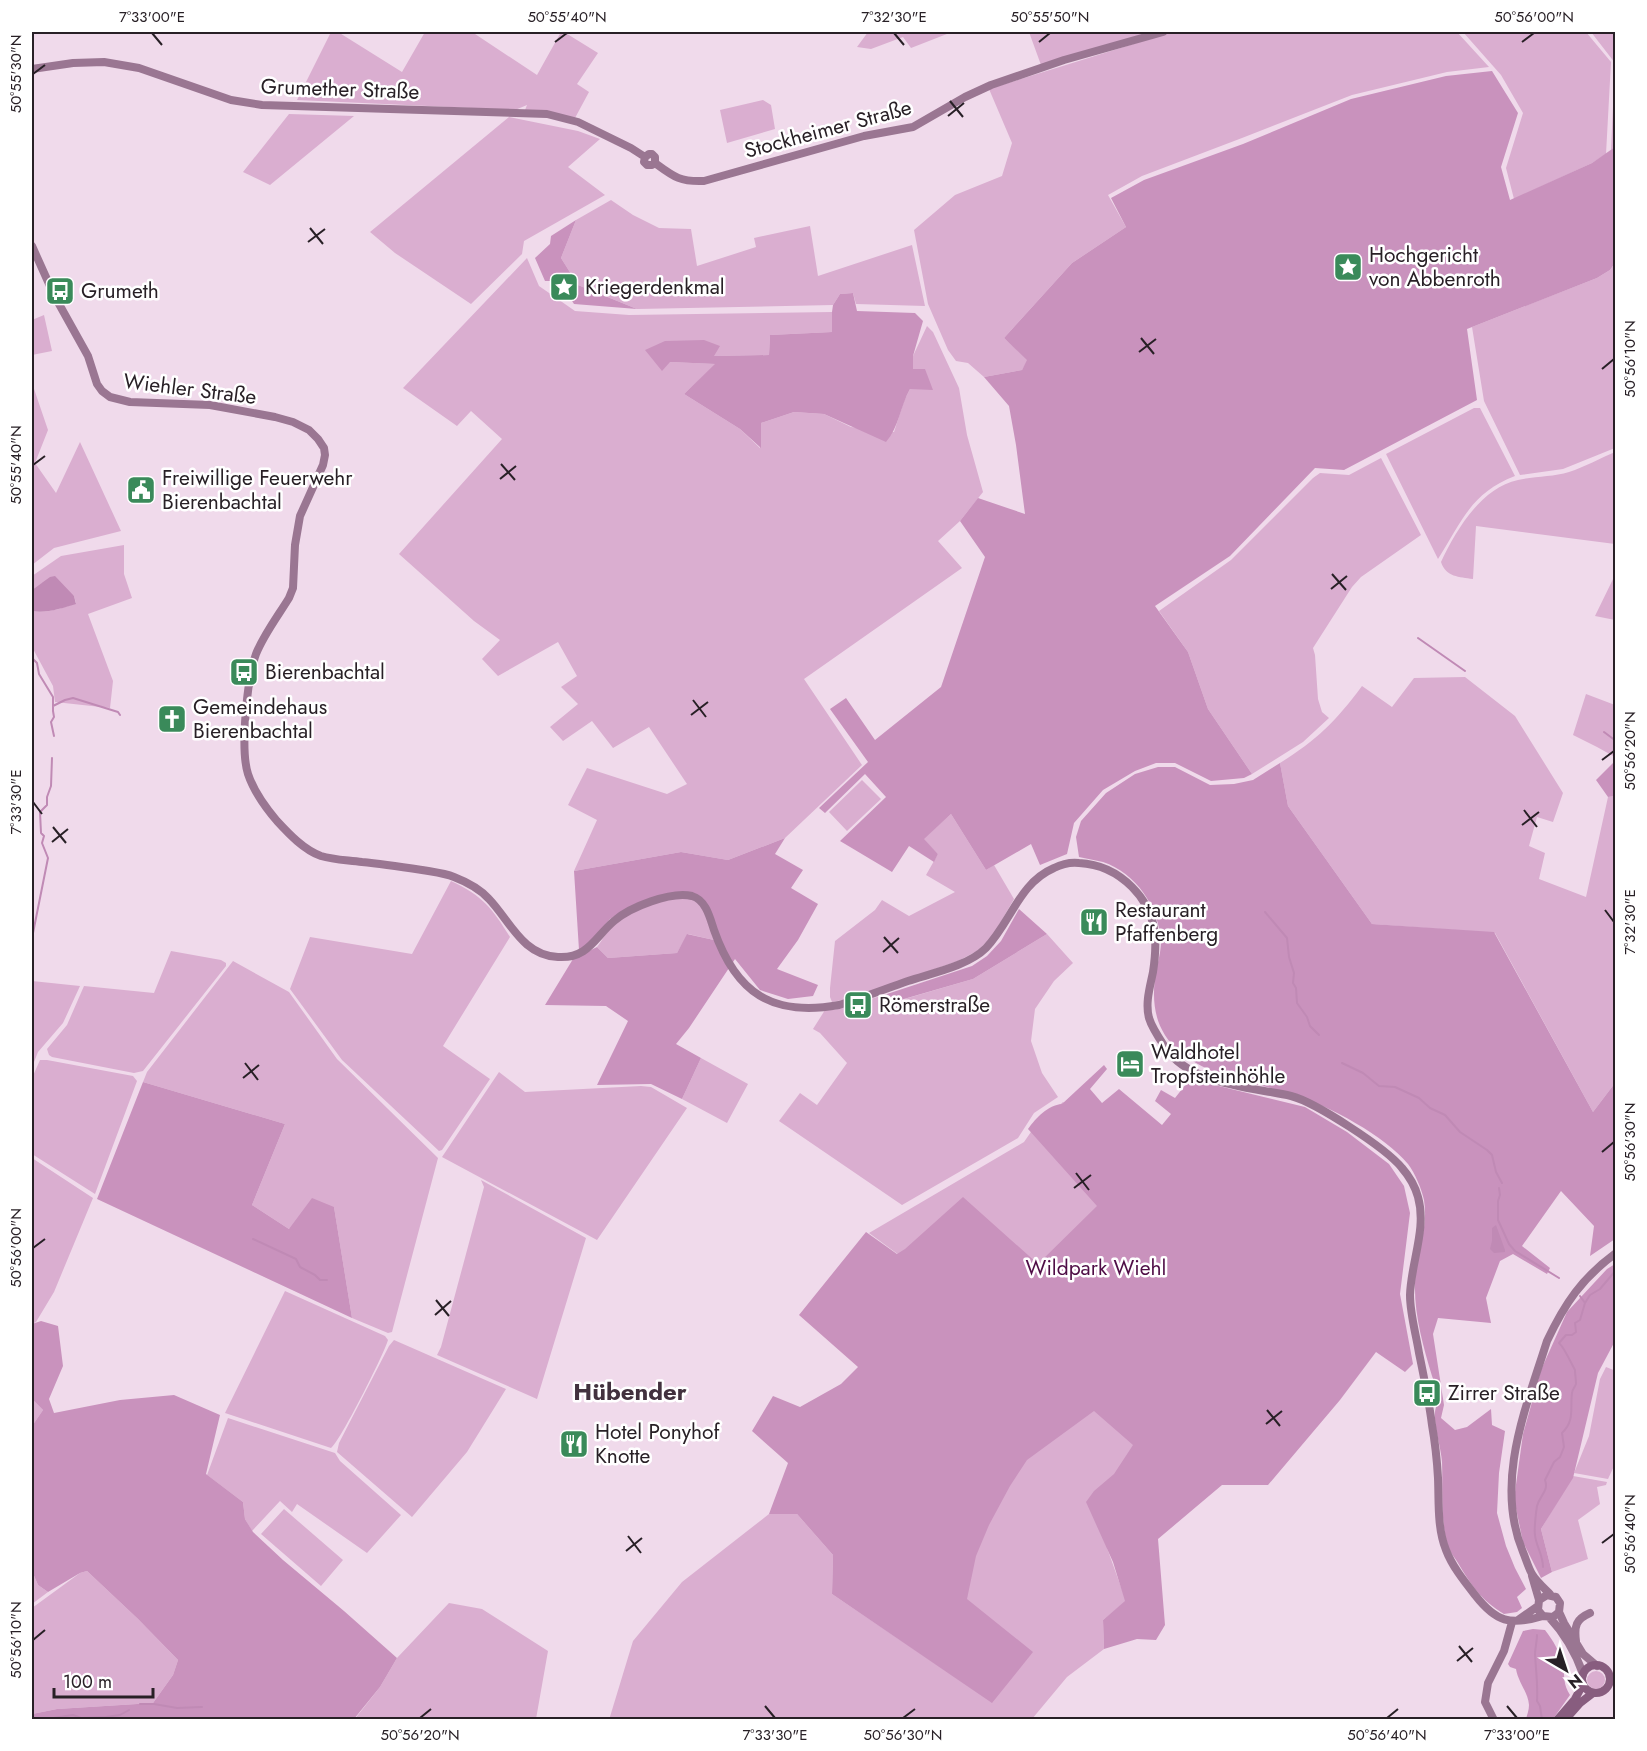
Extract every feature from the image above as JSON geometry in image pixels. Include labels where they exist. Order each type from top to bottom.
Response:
[{"type":"main road","name":"Stockheimer Straße","points":[[655,163],[668,173],[687,182],[704,181],[864,136],[913,127],[991,85],[1064,60],[1163,32]]},
{"type":"main road","name":"Grumether Straße","points":[[32,69],[73,63],[104,62],[139,68],[231,100],[262,105],[547,114],[578,122],[645,157],[652,154],[655,157],[655,163]]},
{"type":"main road","name":"Wiehler Straße","points":[[32,246],[54,295],[88,356],[97,384],[110,398],[130,402],[210,405],[275,417],[309,430],[324,448],[323,465],[300,516],[290,598],[256,654],[245,735],[247,771],[258,798],[282,826],[309,850],[321,856],[337,859],[453,876],[473,886],[489,898],[521,940],[542,953],[557,957],[580,953],[593,945],[614,921],[627,912],[673,895],[696,897],[703,903],[723,951],[736,973],[753,991],[786,1007],[823,1008],[839,1005],[972,958],[992,941],[1017,900],[1032,882],[1049,870],[1067,863],[1096,865],[1125,880],[1145,901],[1153,918],[1156,935],[1148,992],[1148,1016],[1153,1028],[1172,1056],[1181,1064],[1208,1078],[1293,1097],[1308,1103],[1372,1143],[1394,1160],[1403,1168],[1414,1186],[1422,1212],[1411,1276],[1410,1299],[1415,1337],[1435,1438],[1439,1506],[1445,1549],[1484,1607],[1497,1616],[1514,1622]]},
{"type":"main road","points":[[1593,1693],[1587,1690],[1580,1665],[1565,1639],[1546,1617],[1538,1603],[1532,1574],[1520,1545],[1510,1496],[1519,1430],[1547,1341],[1560,1313],[1575,1290],[1587,1276],[1616,1253]]},
{"type":"main road","points":[[1514,1622],[1557,1615],[1559,1612],[1561,1606],[1559,1600],[1550,1594],[1532,1574]]},
{"type":"main road","points":[[1494,1719],[1485,1702],[1488,1683],[1504,1651],[1514,1622],[1544,1596],[1550,1594]]},
{"type":"main road","points":[[1559,1612],[1583,1654],[1613,1678],[1602,1692],[1593,1693],[1565,1719]]},
{"type":"main road","points":[[1576,1642],[1575,1629],[1578,1621],[1590,1613]]},
{"type":"main road","points":[[1557,1719],[1575,1699],[1589,1668],[1616,1665]]},
{"type":"green space","points":[[331,32],[338,32],[402,72],[425,32],[472,32],[537,75],[561,32],[598,53],[577,84],[589,92],[575,118],[525,110],[527,105],[515,110],[297,100]]},
{"type":"green space","points":[[868,32],[952,32],[911,48],[903,37],[871,49],[857,47]]},
{"type":"green space","points":[[1029,32],[1150,32],[1041,65]]},
{"type":"green space","points":[[1172,32],[1457,32],[1489,67],[1447,72],[1352,95],[1142,176],[1108,195],[1126,227],[1072,263],[1004,338],[1028,360],[1022,370],[984,377],[968,363],[956,361],[948,350],[928,304],[914,230],[955,195],[1002,176],[1012,143],[989,89]]},
{"type":"green space","points":[[1463,32],[1586,32],[1611,62],[1606,154],[1592,163],[1514,199],[1506,168],[1523,113],[1501,75]]},
{"type":"green space","points":[[1591,32],[1615,32],[1616,147],[1611,150],[1615,63]]},
{"type":"green space","points":[[1492,71],[1518,113],[1501,167],[1510,200],[1592,163],[1615,147],[1615,263],[1610,270],[1597,278],[1467,329],[1477,400],[1344,470],[1315,468],[1230,556],[1155,606],[1188,652],[1208,709],[1252,774],[1244,778],[1211,781],[1175,763],[1156,763],[1135,771],[1103,790],[1074,823],[1067,854],[1040,865],[1031,844],[986,870],[951,814],[924,839],[938,854],[934,862],[909,846],[892,872],[840,841],[886,797],[865,774],[825,813],[819,808],[868,762],[830,709],[846,698],[875,740],[941,687],[985,557],[960,521],[978,498],[1025,514],[1009,406],[984,377],[1022,370],[1027,360],[1004,338],[1072,263],[1126,227],[1111,198],[1144,180],[1243,144],[1351,99],[1446,76]]},
{"type":"green space","points":[[763,100],[771,105],[775,129],[727,143],[720,110]]},
{"type":"green space","points":[[289,114],[354,116],[270,185],[243,172]]},
{"type":"green space","points":[[509,117],[578,131],[600,139],[568,167],[605,195],[524,241],[522,254],[471,304],[395,253],[370,232]]},
{"type":"green space","points":[[611,200],[633,215],[659,228],[691,229],[697,266],[756,247],[754,238],[810,226],[818,276],[912,245],[925,306],[856,304],[853,293],[840,294],[833,305],[637,309],[578,285],[561,258],[576,220]]},
{"type":"green space","points":[[576,220],[561,258],[578,285],[637,309],[574,304],[569,296],[568,281],[545,281],[535,258],[550,244],[551,236]]},
{"type":"green space","points":[[527,258],[539,286],[575,311],[629,315],[832,312],[832,332],[770,335],[769,355],[714,356],[670,362],[716,364],[684,394],[740,429],[760,448],[761,423],[794,412],[824,414],[851,427],[894,432],[910,389],[932,389],[913,369],[913,356],[927,326],[933,332],[959,388],[967,435],[983,492],[960,521],[938,541],[962,568],[804,679],[862,765],[785,838],[728,860],[681,852],[574,871],[597,820],[568,805],[587,768],[667,794],[687,784],[649,727],[613,748],[592,721],[563,741],[550,727],[578,704],[561,687],[577,676],[558,642],[498,676],[482,659],[500,640],[474,621],[399,554],[502,439],[471,411],[457,426],[403,388]]},
{"type":"green space","points":[[1615,263],[1615,448],[1563,469],[1520,475],[1484,401],[1472,327],[1597,278],[1610,270]]},
{"type":"green space","points":[[853,293],[857,311],[915,313],[923,321],[913,356],[913,369],[925,369],[933,390],[910,389],[894,430],[886,442],[824,414],[794,412],[761,423],[761,448],[740,429],[684,394],[715,364],[670,362],[662,371],[645,350],[665,341],[704,340],[720,346],[714,356],[769,355],[770,335],[832,332],[833,305],[840,294]]},
{"type":"green space","points":[[44,315],[52,351],[32,355],[32,320]]},
{"type":"green space","points":[[32,383],[48,430],[35,463],[56,493],[80,442],[121,531],[54,548],[32,565]]},
{"type":"green space","points":[[1474,408],[1480,408],[1515,476],[1500,483],[1478,500],[1461,521],[1438,559],[1386,454]]},
{"type":"green space","points":[[1615,452],[1615,544],[1476,526],[1473,579],[1454,575],[1443,567],[1441,562],[1462,524],[1481,501],[1492,492],[1518,480],[1569,472]]},
{"type":"green space","points":[[1381,458],[1421,535],[1361,577],[1352,587],[1313,648],[1318,699],[1322,712],[1329,718],[1303,742],[1252,774],[1208,709],[1188,652],[1159,611],[1231,560],[1320,473],[1349,475]]},
{"type":"green space","points":[[124,545],[124,574],[132,598],[88,614],[113,681],[110,708],[55,702],[53,686],[32,647],[32,611],[60,609],[76,603],[74,596],[42,583],[32,590],[32,576],[61,556]]},
{"type":"green space","points":[[1615,575],[1615,620],[1595,616]]},
{"type":"green space","points":[[1465,677],[1515,716],[1563,793],[1553,822],[1537,817],[1529,846],[1545,853],[1539,879],[1586,897],[1608,797],[1615,796],[1615,1083],[1593,1112],[1495,933],[1372,924],[1288,806],[1280,763],[1325,729],[1362,686],[1392,707],[1414,678]]},
{"type":"green space","points":[[1586,694],[1615,705],[1615,757],[1573,735]]},
{"type":"green space","points":[[1614,762],[1616,763],[1615,796],[1608,797],[1596,780]]},
{"type":"green space","points":[[1280,763],[1288,806],[1372,924],[1494,932],[1593,1112],[1615,1083],[1615,1239],[1590,1256],[1594,1226],[1561,1191],[1522,1246],[1550,1268],[1547,1274],[1513,1254],[1500,1261],[1486,1298],[1491,1323],[1438,1318],[1433,1334],[1444,1405],[1441,1418],[1455,1430],[1467,1427],[1491,1409],[1492,1425],[1505,1431],[1499,1473],[1497,1513],[1506,1546],[1526,1589],[1517,1597],[1522,1608],[1517,1612],[1504,1614],[1483,1597],[1472,1585],[1451,1553],[1445,1537],[1442,1462],[1435,1419],[1438,1397],[1422,1342],[1415,1295],[1425,1211],[1423,1196],[1413,1172],[1398,1153],[1340,1114],[1295,1095],[1220,1074],[1180,1052],[1165,1034],[1156,1015],[1154,994],[1161,942],[1156,916],[1150,904],[1144,893],[1126,874],[1103,862],[1079,857],[1076,837],[1081,821],[1106,793],[1135,774],[1158,767],[1175,767],[1210,785],[1234,784],[1253,780]]},
{"type":"green space","points":[[862,780],[881,799],[847,831],[829,812]]},
{"type":"green space","points":[[951,814],[986,870],[994,865],[1014,899],[992,937],[977,951],[958,961],[848,999],[832,1002],[830,988],[835,941],[875,910],[882,900],[909,916],[955,892],[926,875],[938,854],[923,839]]},
{"type":"green space","points":[[785,838],[775,854],[803,870],[791,888],[818,904],[798,940],[777,969],[818,985],[813,996],[788,999],[760,990],[735,959],[676,1044],[701,1058],[682,1099],[651,1084],[597,1085],[628,1021],[606,1006],[545,1005],[573,959],[597,947],[608,958],[677,953],[687,934],[714,940],[719,938],[705,904],[694,894],[687,892],[626,909],[610,919],[590,942],[579,950],[574,871],[681,852],[728,860]]},
{"type":"green space","points":[[451,881],[486,904],[510,937],[443,1046],[490,1079],[442,1150],[439,1151],[342,1060],[290,989],[310,937],[412,954]]},
{"type":"green space","points":[[679,898],[691,899],[698,903],[707,918],[714,940],[688,934],[677,953],[608,958],[597,947],[621,918],[653,904]]},
{"type":"green space","points":[[1019,909],[1047,934],[973,979],[890,1003],[887,994],[972,966],[987,956],[1001,941]]},
{"type":"green space","points":[[1047,934],[1073,963],[1054,981],[1035,1009],[1031,1041],[1042,1073],[1058,1097],[1034,1113],[1018,1138],[902,1205],[779,1121],[800,1093],[817,1105],[847,1063],[820,1033],[813,1029],[825,1010],[834,1010],[887,994],[891,1003],[973,979]]},
{"type":"green space","points":[[171,951],[221,960],[226,963],[226,966],[143,1071],[134,1073],[49,1055],[47,1049],[67,1025],[84,986],[154,993]]},
{"type":"green space","points":[[233,961],[289,992],[337,1059],[438,1158],[392,1332],[388,1333],[352,1318],[334,1207],[289,1229],[252,1205],[285,1124],[143,1082],[147,1072]]},
{"type":"green space","points":[[32,981],[80,986],[63,1023],[38,1052],[32,1067]]},
{"type":"green space","points":[[701,1058],[748,1084],[727,1123],[682,1099]]},
{"type":"green space","points":[[40,1060],[133,1076],[137,1081],[95,1194],[32,1154],[32,1078]]},
{"type":"green space","name":"Wildpark Wiehl","points":[[1104,1065],[1107,1069],[1090,1089],[1102,1103],[1119,1089],[1162,1125],[1171,1114],[1155,1101],[1161,1090],[1175,1098],[1190,1079],[1305,1107],[1347,1132],[1389,1164],[1404,1186],[1410,1213],[1400,1294],[1413,1364],[1405,1372],[1376,1352],[1340,1400],[1268,1485],[1222,1485],[1158,1539],[1165,1625],[1156,1640],[1137,1639],[1104,1649],[1103,1620],[1125,1601],[1113,1562],[1086,1502],[1094,1491],[1114,1474],[1133,1445],[1094,1411],[1027,1460],[989,1525],[976,1556],[967,1599],[1033,1652],[992,1703],[832,1594],[833,1555],[797,1514],[769,1514],[788,1463],[752,1431],[773,1396],[800,1407],[841,1384],[858,1367],[799,1315],[866,1232],[897,1254],[963,1197],[1038,1264],[1097,1206],[1028,1129],[1043,1113],[1062,1104]]},
{"type":"green space","points":[[499,1072],[525,1092],[641,1086],[651,1087],[687,1108],[597,1240],[442,1157]]},
{"type":"green space","points":[[143,1082],[285,1124],[252,1205],[289,1229],[312,1198],[334,1207],[352,1318],[97,1199]]},
{"type":"green space","name":"Wildpark Wiehl","points":[[1063,1102],[1143,1161],[1229,1107],[1107,1548],[1126,1601],[1103,1620],[1104,1649],[1067,1677],[1032,1719],[609,1720],[633,1641],[682,1582],[769,1514],[797,1514],[833,1555],[832,1594],[992,1702],[960,1602],[899,1255],[869,1233],[1024,1142],[1033,1129]]},
{"type":"green space","points":[[32,1158],[93,1198],[54,1292],[36,1322],[32,1324]]},
{"type":"green space","points":[[481,1180],[586,1238],[537,1399],[437,1355],[484,1187]]},
{"type":"green space","points":[[1615,1264],[1615,1341],[1598,1373],[1573,1478],[1541,1529],[1552,1572],[1541,1578],[1523,1542],[1514,1499],[1523,1434],[1541,1370],[1567,1312],[1607,1269]]},
{"type":"green space","points":[[285,1291],[385,1336],[388,1340],[361,1397],[331,1448],[225,1413]]},
{"type":"green space","points":[[41,1321],[58,1326],[63,1366],[49,1399],[54,1413],[120,1400],[174,1395],[220,1415],[206,1474],[243,1502],[245,1519],[253,1532],[397,1658],[380,1687],[354,1719],[32,1719],[32,1714],[57,1709],[153,1703],[173,1675],[178,1660],[87,1571],[48,1592],[38,1585],[32,1571],[32,1426],[43,1410],[32,1399],[32,1324]]},
{"type":"green space","points":[[394,1340],[506,1389],[467,1452],[412,1517],[337,1452],[339,1443]]},
{"type":"green space","points":[[1606,1367],[1616,1371],[1615,1464],[1608,1479],[1574,1473],[1589,1436],[1600,1379]]},
{"type":"green space","points":[[32,1399],[43,1410],[32,1426]]},
{"type":"green space","points":[[228,1418],[335,1453],[340,1461],[401,1515],[367,1553],[297,1504],[292,1512],[280,1501],[252,1531],[245,1519],[243,1502],[207,1475]]},
{"type":"green space","points":[[1573,1476],[1607,1482],[1606,1485],[1597,1487],[1600,1504],[1578,1520],[1588,1559],[1552,1572],[1541,1529]]},
{"type":"green space","points":[[284,1509],[343,1560],[321,1586],[261,1534]]},
{"type":"green space","points":[[32,1571],[38,1585],[48,1592],[32,1604]]},
{"type":"green space","points":[[87,1571],[178,1660],[173,1675],[153,1703],[57,1709],[32,1714],[32,1608],[80,1573]]},
{"type":"green space","points":[[449,1603],[482,1609],[548,1651],[536,1719],[354,1720],[380,1687],[397,1658]]},
{"type":"green space","points":[[1545,1630],[1554,1643],[1562,1661],[1565,1684],[1570,1695],[1553,1719],[1526,1719],[1529,1705],[1527,1696],[1516,1669],[1508,1664],[1523,1631]]},
{"type":"green space","points":[[1596,1671],[1602,1674],[1605,1680],[1602,1686],[1596,1689],[1590,1686],[1587,1680],[1590,1674]]},
{"type":"shaded area","points":[[55,576],[74,596],[76,604],[48,611],[32,611],[32,590]]},
{"type":"shaded area","points":[[1496,1225],[1505,1252],[1494,1253],[1490,1249],[1492,1228]]},
{"type":"waterway","points":[[1418,638],[1465,671]]},
{"type":"waterway","points":[[32,658],[37,663],[39,674],[53,697],[54,717],[51,722],[54,736]]},
{"type":"waterway","points":[[53,706],[73,698],[118,712],[120,715]]},
{"type":"waterway","points":[[1604,732],[1616,741]]},
{"type":"waterway","points":[[32,938],[48,858],[42,843],[44,836],[41,833],[40,812],[47,805],[51,786],[52,758]]},
{"type":"waterway","points":[[1265,912],[1287,938],[1297,1003],[1307,1017],[1310,1026],[1319,1035]]},
{"type":"waterway","points":[[1342,1063],[1363,1073],[1379,1086],[1395,1087],[1419,1098],[1430,1108],[1445,1115],[1460,1132],[1492,1155],[1496,1172],[1502,1183]]},
{"type":"waterway","points":[[1499,1188],[1498,1220],[1509,1244],[1515,1251],[1559,1278]]},
{"type":"waterway","points":[[253,1239],[296,1259],[300,1267],[320,1280],[327,1280]]},
{"type":"waterway","points":[[1543,1567],[1535,1535],[1537,1506],[1545,1490],[1545,1480],[1564,1447],[1562,1433],[1569,1424],[1572,1392],[1576,1384],[1575,1370],[1559,1343],[1566,1335],[1576,1332],[1575,1323],[1580,1320],[1590,1295],[1600,1289],[1616,1270]]},
{"type":"waterway","points":[[1580,1296],[1585,1303]]},
{"type":"waterway","points":[[1537,1635],[1535,1655],[1537,1701],[1542,1720]]},
{"type":"waterway","points":[[140,1704],[177,1708],[202,1707]]},
{"type":"waterway","points":[[40,1720],[73,1715],[81,1718],[106,1717],[120,1715],[129,1710]]},
{"type":"place","name":"Hochgericht von Abbenroth","points":[[1348,267]]},
{"type":"place","name":"Kriegerdenkmal","points":[[564,287]]},
{"type":"place","name":"Grumeth","points":[[60,291]]},
{"type":"place","name":"Freiwillige Feuerwehr Bierenbachtal","points":[[141,490]]},
{"type":"place","name":"Bierenbachtal","points":[[244,672]]},
{"type":"place","name":"Gemeindehaus Bierenbachtal","points":[[172,719]]},
{"type":"place","name":"Restaurant Pfaffenberg","points":[[1094,922]]},
{"type":"place","name":"Römerstraße","points":[[858,1005]]},
{"type":"place","name":"Waldhotel Tropfsteinhöhle","points":[[1130,1064]]},
{"type":"place","name":"Zirrer Straße","points":[[1427,1393]]},
{"type":"place","name":"Hotel Ponyhof Knotte","points":[[574,1444]]},
{"type":"district","name":"Hübender","points":[[630,1392]]}]
